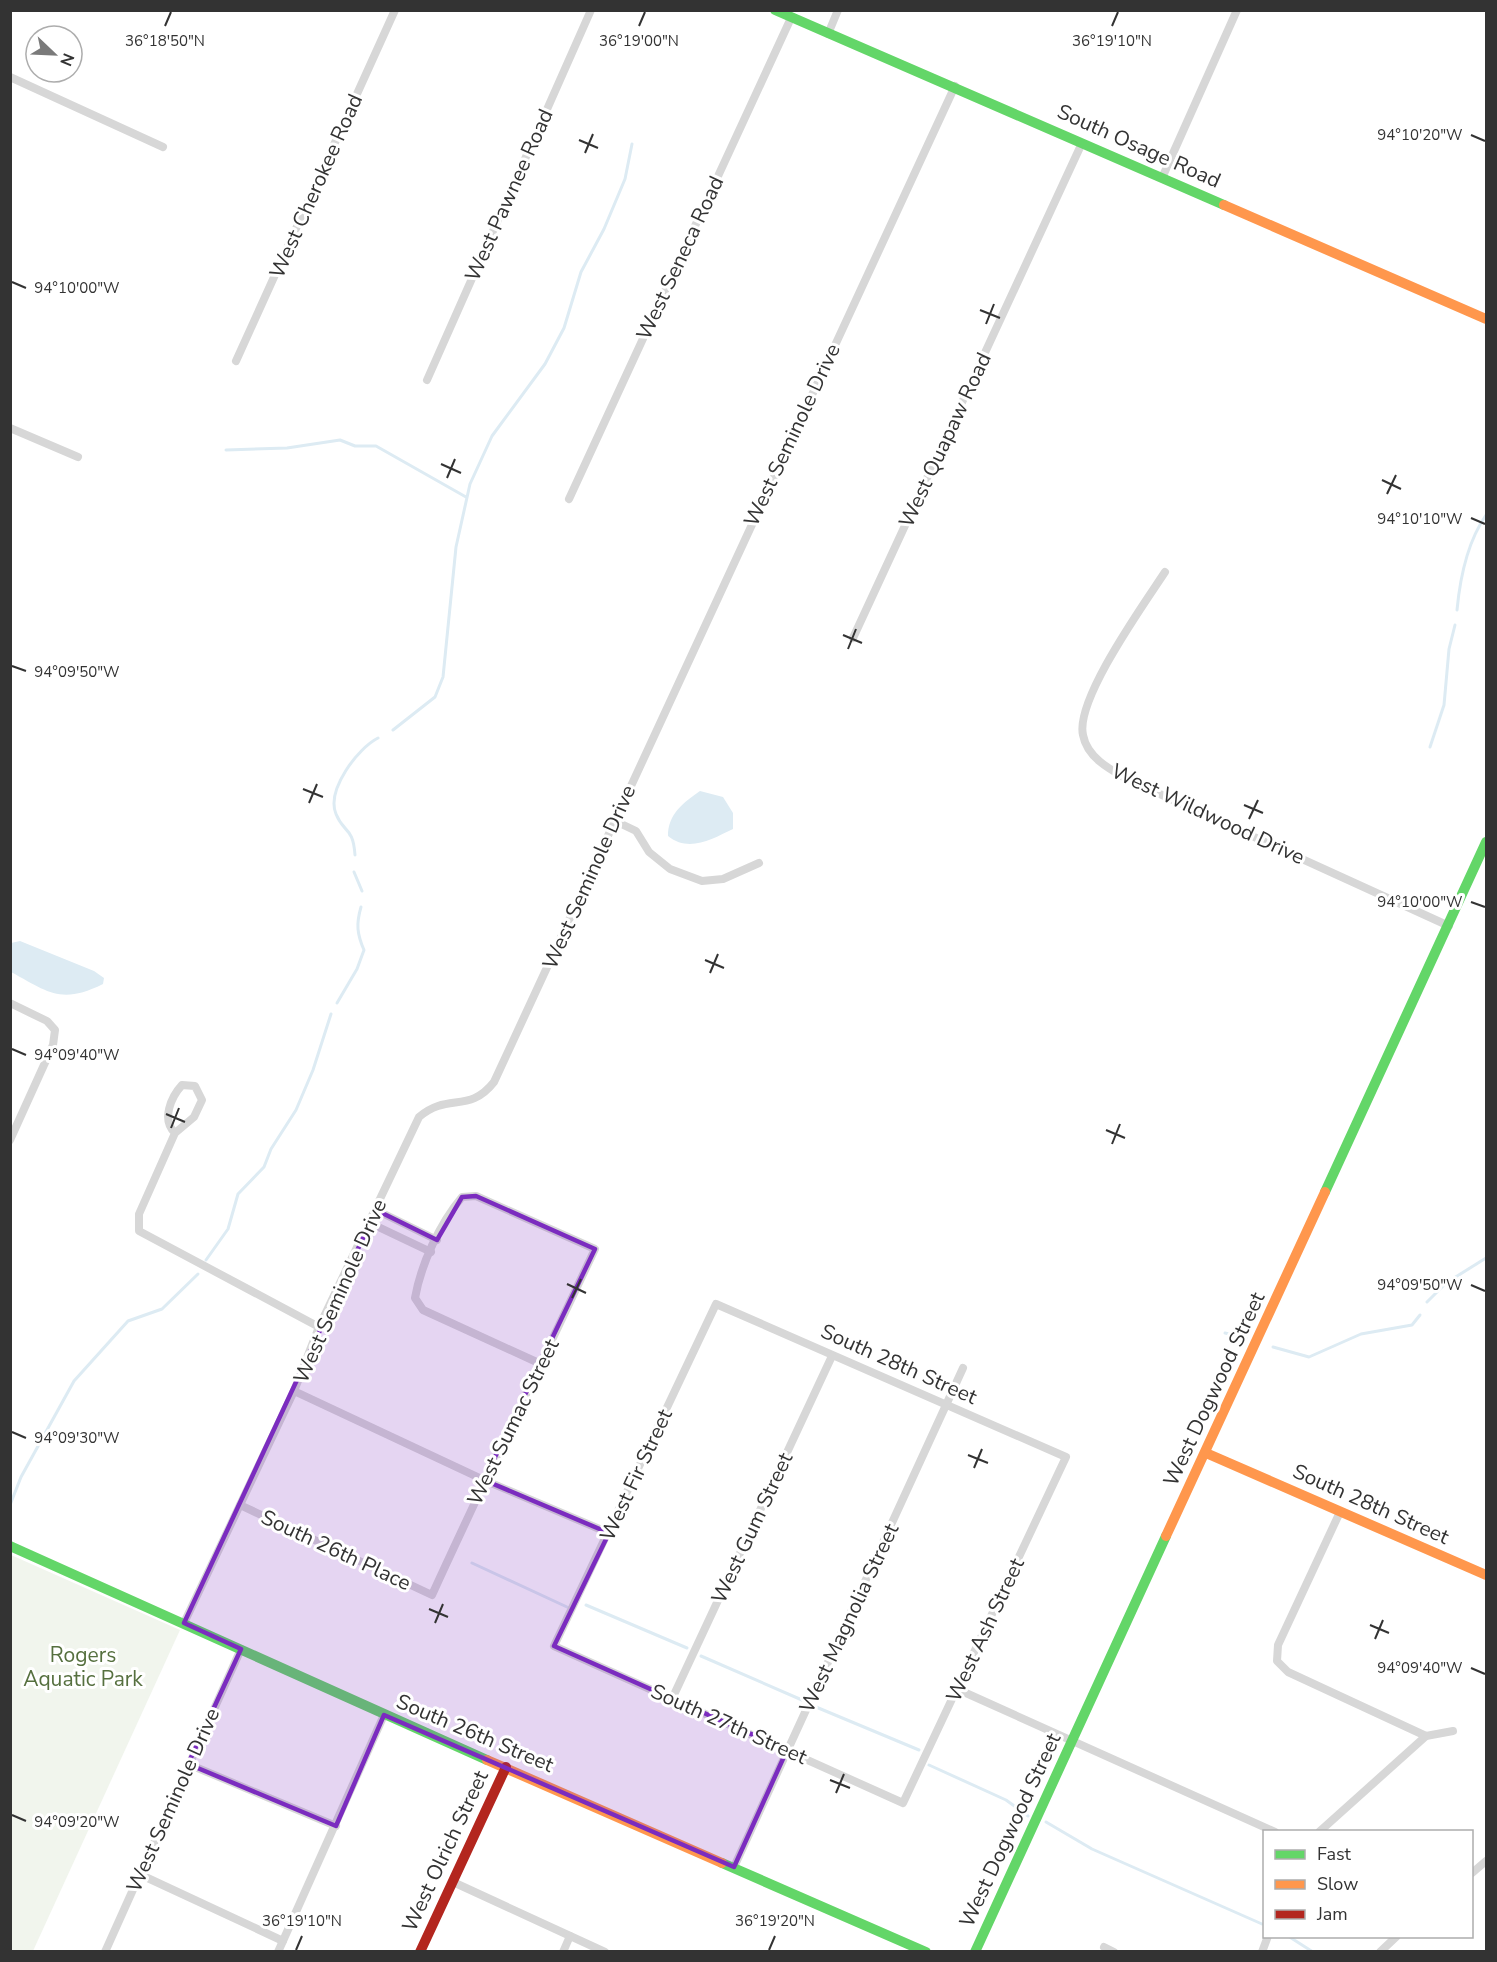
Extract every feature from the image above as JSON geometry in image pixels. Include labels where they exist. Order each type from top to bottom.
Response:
[{"type":"street","name":"West Cherokee Road","points":[[236,361],[395,10]]},
{"type":"street","name":"West Pawnee Road","points":[[427,380],[591,10]]},
{"type":"street","name":"South Osage Road","points":[[775,10],[1486,319]]},
{"type":"street","points":[[828,34],[838,10]]},
{"type":"street","points":[[1162,178],[1237,10]]},
{"type":"street","name":"West Seneca Road","points":[[569,499],[791,18]]},
{"type":"street","points":[[10,77],[163,147]]},
{"type":"street","name":"West Seminole Drive","points":[[184,1623],[294,1391],[320,1327],[419,1117],[431,1107],[471,1101],[483,1095],[494,1082],[613,820],[955,87]]},
{"type":"street","name":"West Quapaw Road","points":[[853,638],[1082,143]]},
{"type":"street","points":[[10,428],[78,457]]},
{"type":"street","name":"West Wildwood Drive","points":[[1165,573],[1125,633],[1090,701],[1082,723],[1083,737],[1093,756],[1127,779],[1449,926]]},
{"type":"street","points":[[613,820],[636,831],[649,852],[670,869],[702,881],[723,879],[759,863]]},
{"type":"street","name":"West Dogwood Street","points":[[975,1952],[1074,1742],[1486,842]]},
{"type":"street","points":[[10,1003],[47,1021],[55,1030],[53,1045],[10,1140]]},
{"type":"street","points":[[175,1133],[169,1124],[172,1100],[182,1085],[195,1086],[202,1100],[198,1112],[175,1133],[139,1214],[139,1231],[320,1327]]},
{"type":"street","name":"West Sumac Street","points":[[432,1595],[484,1480],[595,1249],[476,1196],[462,1197],[450,1212],[437,1239]]},
{"type":"street","points":[[376,1210],[437,1239],[418,1282],[415,1298],[423,1310],[541,1364]]},
{"type":"street","points":[[370,1223],[431,1252]]},
{"type":"street","name":"South 28th Street","points":[[716,1304],[947,1407],[1066,1457]]},
{"type":"street","name":"West Fir Street","points":[[554,1646],[716,1304]]},
{"type":"street","name":"West Gum Street","points":[[672,1699],[832,1356]]},
{"type":"street","name":"West Magnolia Street","points":[[734,1867],[963,1368]]},
{"type":"street","points":[[294,1391],[484,1480],[609,1533]]},
{"type":"street","name":"South 28th Street","points":[[1206,1453],[1486,1575]]},
{"type":"street","name":"West Ash Street","points":[[903,1803],[1066,1457]]},
{"type":"street","name":"South 26th Place","points":[[240,1505],[432,1595]]},
{"type":"street","points":[[1340,1512],[1278,1645],[1277,1661],[1288,1672],[1426,1736]]},
{"type":"street","name":"South 26th Street","points":[[10,1546],[384,1715],[926,1952]]},
{"type":"street","name":"South 27th Street","points":[[554,1646],[903,1803]]},
{"type":"street","name":"West Seminole Drive","points":[[105,1952],[241,1649]]},
{"type":"street","points":[[957,1689],[1271,1830]]},
{"type":"street","points":[[278,1952],[384,1715]]},
{"type":"street","points":[[1321,1830],[1426,1736],[1453,1731]]},
{"type":"street","points":[[188,1764],[336,1826]]},
{"type":"street","name":"West Olrich Street","points":[[420,1952],[506,1767]]},
{"type":"street","points":[[1473,1873],[1486,1861]]},
{"type":"street","points":[[139,1874],[283,1941]]},
{"type":"street","points":[[453,1882],[605,1952]]},
{"type":"street","points":[[562,1952],[570,1936]]},
{"type":"street","points":[[1380,1952],[1395,1938]]},
{"type":"street","points":[[1104,1947],[1114,1952]]},
{"type":"highlighted area","points":[[476,1196],[595,1249],[484,1480],[609,1533],[554,1646],[787,1750],[734,1867],[384,1715],[336,1826],[188,1764],[241,1649],[184,1623],[376,1210],[437,1240],[462,1197]]},
{"type":"green space","name":"Rogers Aquatic Park","points":[[11,1555],[180,1630],[33,1951],[11,1951]]},
{"type":"shaded area","points":[[700,791],[723,797],[733,813],[733,829],[701,843],[676,841],[668,836],[671,821],[682,805]]},
{"type":"shaded area","points":[[20,941],[94,971],[104,978],[103,984],[76,994],[65,995],[35,985],[11,972],[11,943]]},
{"type":"waterway","points":[[393,730],[435,697],[443,677],[456,547],[470,484],[492,436],[545,364],[564,328],[581,272],[604,229],[625,179],[632,144]]},
{"type":"waterway","points":[[226,450],[287,448],[340,440],[355,446],[376,446],[466,497]]},
{"type":"waterway","points":[[1457,610],[1466,560],[1474,536],[1486,515]]},
{"type":"waterway","points":[[1430,747],[1444,705],[1449,649],[1455,625]]},
{"type":"waterway","points":[[355,855],[352,839],[336,814],[334,804],[336,793],[353,760],[378,738]]},
{"type":"waterway","points":[[354,872],[362,891]]},
{"type":"waterway","points":[[337,1003],[357,969],[364,950],[358,929],[361,907]]},
{"type":"waterway","points":[[206,1260],[228,1229],[238,1194],[264,1167],[271,1149],[296,1110],[313,1070],[331,1014]]},
{"type":"waterway","points":[[1427,1302],[1446,1283],[1486,1258]]},
{"type":"waterway","points":[[10,1505],[21,1477],[74,1381],[128,1321],[162,1309],[198,1274]]},
{"type":"waterway","points":[[1273,1347],[1309,1357],[1361,1334],[1412,1325],[1420,1315]]},
{"type":"waterway","points":[[1225,1333],[1246,1338]]},
{"type":"waterway","points":[[472,1563],[567,1607]]},
{"type":"waterway","points":[[586,1605],[687,1648]]},
{"type":"waterway","points":[[701,1656],[802,1700]]},
{"type":"waterway","points":[[816,1707],[919,1750]]},
{"type":"waterway","points":[[929,1765],[1006,1800],[1028,1816]]},
{"type":"waterway","points":[[1046,1822],[1092,1849],[1262,1924]]},
{"type":"waterway","points":[[1291,1938],[1313,1952]]},
{"type":"traffic: fast","points":[[775,10],[1224,205]]},
{"type":"traffic: fast","points":[[1325,1192],[1486,842]]},
{"type":"traffic: fast","points":[[975,1952],[1166,1536]]},
{"type":"traffic: fast","points":[[10,1546],[487,1760]]},
{"type":"traffic: fast","points":[[722,1863],[926,1952]]},
{"type":"traffic: slow","points":[[1224,205],[1486,319]]},
{"type":"traffic: slow","points":[[1166,1536],[1325,1192]]},
{"type":"traffic: slow","points":[[1206,1453],[1486,1575]]},
{"type":"traffic: slow","points":[[487,1760],[722,1863]]},
{"type":"traffic: jam","points":[[420,1952],[506,1767]]}]
